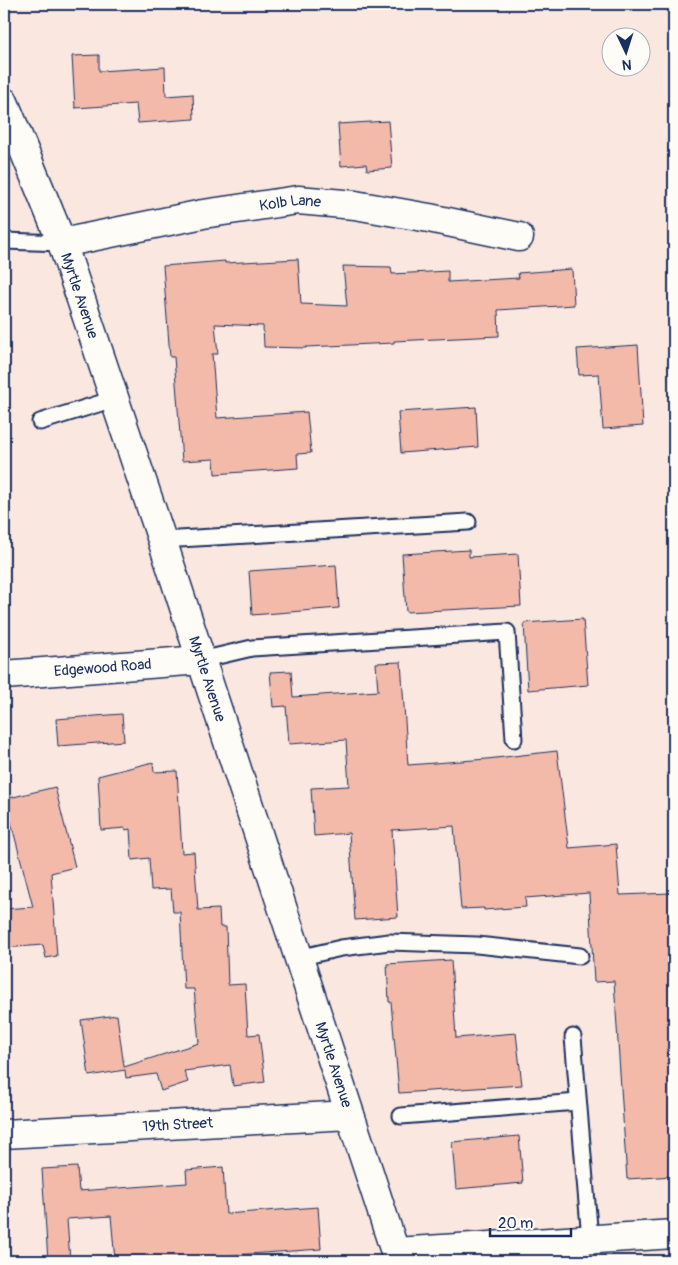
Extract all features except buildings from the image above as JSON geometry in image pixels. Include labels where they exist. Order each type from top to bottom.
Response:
[{"type":"street","name":"Myrtle Avenue","points":[[4,102],[62,243],[162,540],[397,1257]]},
{"type":"street","name":"Kolb Lane","points":[[62,243],[203,214],[298,200],[355,204],[519,237]]},
{"type":"street","name":"Edgewood Road","points":[[4,675],[200,660]]},
{"type":"street","name":"19th Street","points":[[4,1134],[350,1115]]},
{"type":"street","points":[[397,1257],[590,1239],[674,1234]]},
{"type":"lane","points":[[4,241],[62,243]]},
{"type":"lane","points":[[40,422],[114,399]]},
{"type":"lane","points":[[162,540],[468,522]]},
{"type":"lane","points":[[200,660],[252,648],[507,632],[514,739]]},
{"type":"lane","points":[[298,958],[342,948],[390,942],[477,945],[580,956]]},
{"type":"lane","points":[[572,1037],[590,1239]]},
{"type":"lane","points":[[401,1116],[578,1102]]}]
